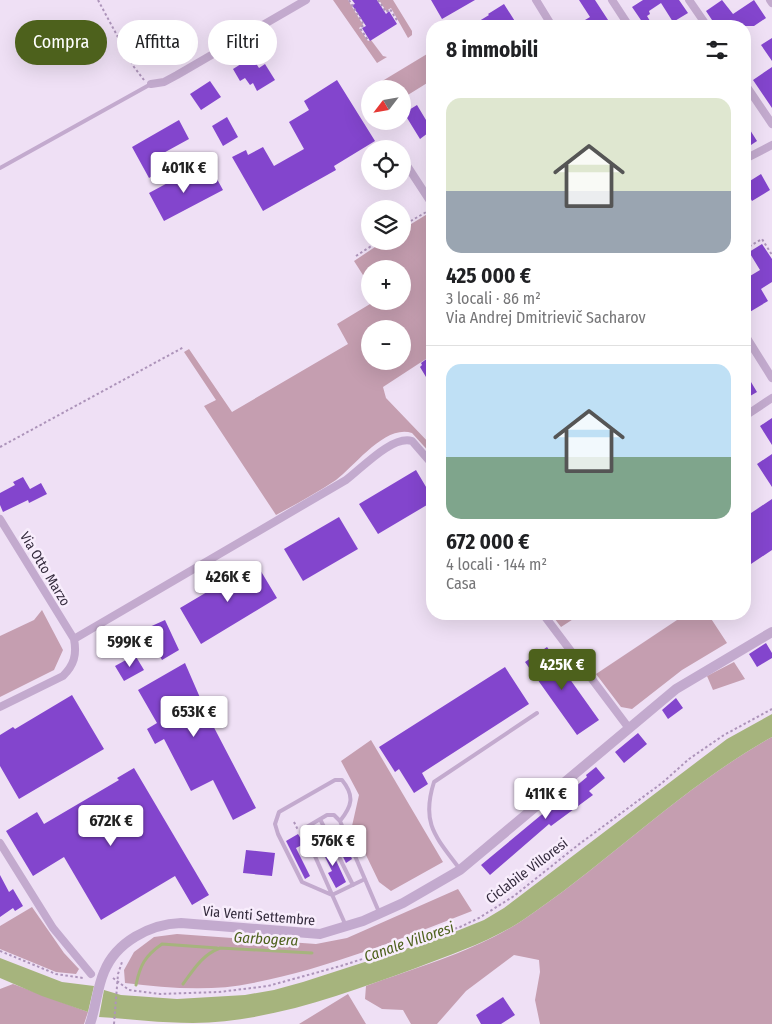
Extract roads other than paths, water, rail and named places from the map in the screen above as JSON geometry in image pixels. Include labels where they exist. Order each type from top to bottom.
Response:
[{"type":"street","points":[[151,84],[164,82],[177,75],[306,0]]},
{"type":"street","points":[[536,0],[548,20]]},
{"type":"street","points":[[612,0],[625,20]]},
{"type":"street","points":[[690,0],[703,20]]},
{"type":"street","points":[[751,93],[772,124]]},
{"type":"street","points":[[751,157],[772,145]]},
{"type":"street","points":[[411,172],[426,195]]},
{"type":"street","points":[[751,345],[772,378]]},
{"type":"street","points":[[751,412],[772,398]]},
{"type":"street","points":[[0,707],[63,676],[71,668],[75,659],[74,639],[346,480],[375,455],[401,440],[412,441],[426,457]]},
{"type":"street","name":"Via Otto Marzo","points":[[0,519],[74,639]]},
{"type":"street","points":[[547,620],[628,728]]},
{"type":"street","name":"Via Venti Settembre","points":[[92,1019],[105,968],[118,951],[139,934],[158,926],[181,923],[320,934],[346,927],[380,914],[420,894],[460,870],[628,728],[694,676],[772,632]]},
{"type":"street","points":[[0,843],[53,928],[91,974]]},
{"type":"lane","points":[[0,168],[151,84]]},
{"type":"lane","points":[[460,870],[435,835],[428,818],[429,795],[434,782],[537,713]]},
{"type":"lane","points":[[332,896],[302,882],[278,834],[275,824],[279,812],[335,780],[342,780],[351,795],[351,804],[340,821]]},
{"type":"lane","points":[[346,927],[306,836],[305,828],[327,815],[334,815],[340,821],[380,914]]},
{"type":"lane","points":[[320,819],[353,885]]},
{"type":"lane","points":[[332,896],[365,879]]},
{"type":"waterway","name":"Garbogera","points":[[136,985],[144,961],[162,944],[217,948]]},
{"type":"waterway","name":"Garbogera","points":[[183,984],[208,954],[220,948],[312,953]]},
{"type":"water label","name":"Canale Villoresi","points":[[409,942]]}]
